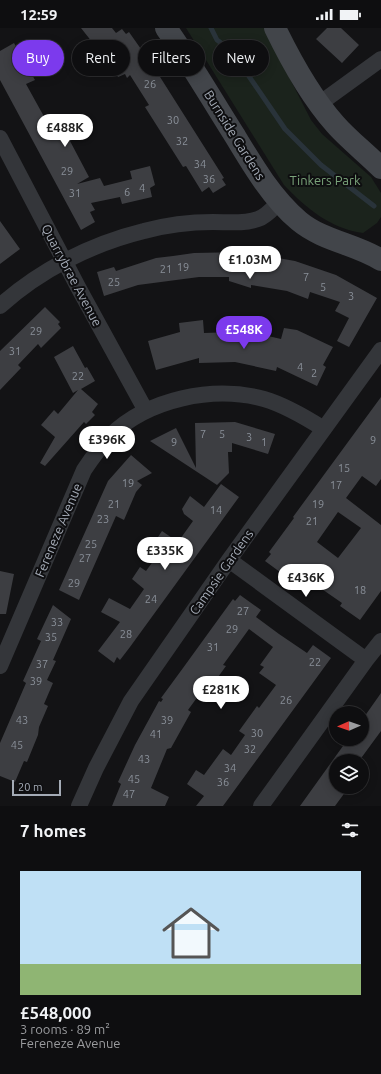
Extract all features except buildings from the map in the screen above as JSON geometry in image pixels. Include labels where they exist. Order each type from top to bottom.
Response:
[{"type":"street","name":"Burnside Gardens","points":[[166,28],[190,61],[256,171],[279,202],[300,222],[340,244],[377,251]]},
{"type":"street","points":[[275,28],[286,51],[319,104],[335,124],[381,168]]},
{"type":"street","points":[[319,104],[381,59]]},
{"type":"street","name":"Quarrybrae Avenue","points":[[0,138],[146,411]]},
{"type":"street","points":[[0,306],[21,288],[65,261],[99,245],[145,230],[187,223],[242,222],[259,219],[269,213],[279,202]]},
{"type":"street","name":"Campsie Gardens","points":[[79,806],[102,754],[131,701],[229,560],[381,350]]},
{"type":"street","name":"Fereneze Avenue","points":[[0,666],[84,470],[95,452],[111,435],[146,411],[168,403],[196,396],[217,394],[243,395],[264,399],[287,408],[324,428]]},
{"type":"street","points":[[229,560],[366,660]]},
{"type":"street","points":[[261,806],[366,660],[381,642]]},
{"type":"green space","name":"Tinkers Park","points":[[186,28],[264,28],[311,120],[322,134],[371,177],[381,193],[381,217],[377,223],[363,233],[351,231],[330,222],[301,202],[284,185],[216,76],[269,76],[269,40],[213,40],[213,71],[205,58],[205,40],[193,40]]},
{"type":"waterway","points":[[211,28],[217,40],[231,50],[285,129],[321,165],[374,206]]}]
